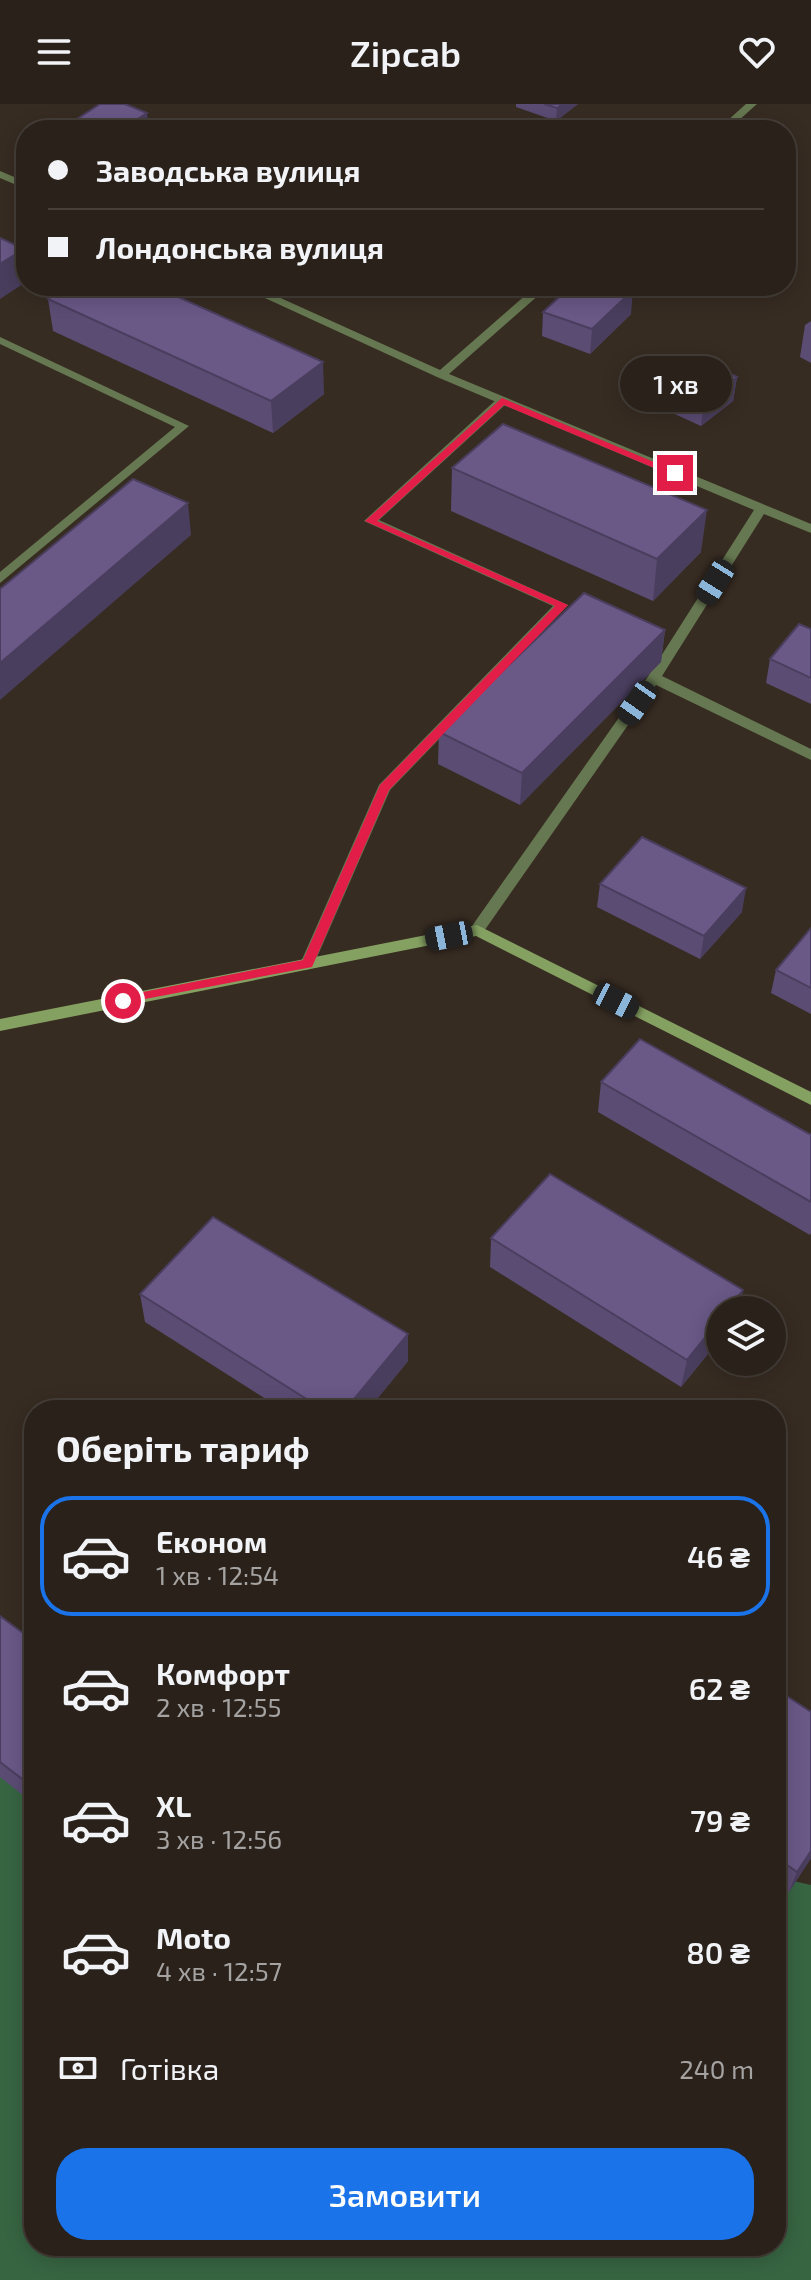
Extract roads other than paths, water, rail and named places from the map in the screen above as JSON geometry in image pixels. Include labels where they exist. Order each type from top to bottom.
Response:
[{"type":"street","points":[[734,120],[752,104]]},
{"type":"street","points":[[267,296],[441,375],[811,529]]},
{"type":"street","points":[[441,375],[532,296]]},
{"type":"street","points":[[0,340],[183,426],[0,579]]},
{"type":"street","points":[[307,964],[384,788],[562,605],[370,521],[502,401]]},
{"type":"street","points":[[477,930],[654,678],[761,509]]},
{"type":"street","points":[[654,678],[811,755]]},
{"type":"street","points":[[0,1025],[477,930],[811,1099]]}]
